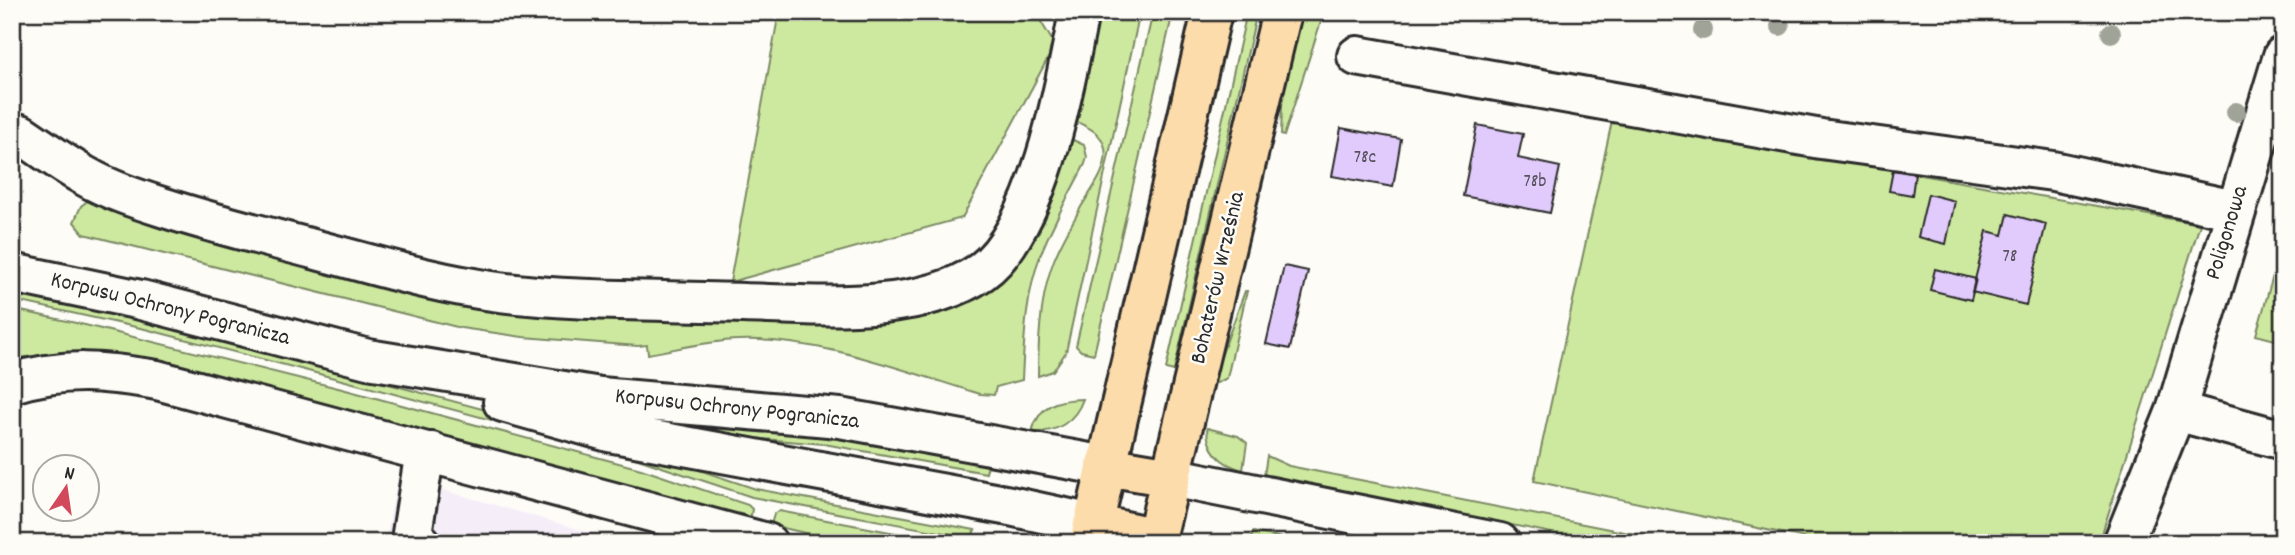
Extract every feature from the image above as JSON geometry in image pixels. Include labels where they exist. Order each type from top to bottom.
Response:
[{"type":"main road","points":[[1164,541],[1091,533],[1212,12]]},
{"type":"main road","name":"Bohaterów Września","points":[[1164,541],[1171,477],[1282,12]]},
{"type":"main road","points":[[1107,466],[1171,477]]},
{"type":"street","points":[[12,132],[21,134],[86,177],[138,199],[216,224],[420,276],[498,292],[774,304],[880,304],[910,300],[948,288],[982,272],[1007,245],[1026,212],[1046,156],[1079,12]]},
{"type":"street","points":[[1357,56],[1821,139],[2053,171],[2235,210]]},
{"type":"street","name":"Poligonowa","points":[[2123,543],[2176,411],[2283,57]]},
{"type":"street","name":"Korpusu Ochrony Pogranicza","points":[[12,272],[141,300],[368,359],[600,397],[840,418],[1107,466]]},
{"type":"street","name":"Korpusu Ochrony Pogranicza","points":[[368,359],[414,378],[609,432],[1010,506],[1091,533]]},
{"type":"street","points":[[12,383],[57,373],[85,371],[157,380],[767,543]]},
{"type":"street","points":[[2176,411],[2283,440]]},
{"type":"street","name":"Poligonowa","points":[[2154,543],[2176,411]]},
{"type":"street","points":[[421,543],[411,540],[422,470],[431,452]]},
{"type":"street","points":[[1171,477],[1500,543]]},
{"type":"shaded area","points":[[398,477],[626,543],[385,543]]},
{"type":"green space","points":[[779,12],[1035,12],[1055,45],[962,218],[730,282]]},
{"type":"green space","points":[[1096,12],[1140,12],[1066,352],[1053,371],[1038,376],[1041,317],[1054,260],[1098,179],[1106,156],[1098,134],[1075,121]]},
{"type":"green space","points":[[1153,12],[1173,12],[1094,354],[1081,351],[1076,346]]},
{"type":"green space","points":[[1247,12],[1257,12],[1174,371],[1166,369]]},
{"type":"green space","points":[[1298,12],[1324,12],[1284,136],[1281,135],[1283,80]]},
{"type":"green space","points":[[1612,121],[2200,224],[2099,543],[1829,543],[1534,481]]},
{"type":"green space","points":[[1073,140],[1084,145],[1087,157],[1042,251],[1032,282],[1022,380],[996,387],[994,395],[980,394],[861,357],[799,344],[738,340],[648,354],[647,345],[523,337],[461,328],[84,234],[74,222],[81,206],[90,199],[332,267],[901,319],[937,313],[965,303],[997,282],[1010,269],[1033,239],[1042,222],[1067,143]]},
{"type":"green space","points":[[2283,241],[2283,342],[2256,335]]},
{"type":"green space","points":[[1245,291],[1227,378],[1217,383],[1212,381]]},
{"type":"green space","points":[[12,292],[160,324],[313,364],[648,453],[756,489],[975,530],[971,538],[752,497],[638,459],[308,371],[145,329],[12,300]]},
{"type":"green space","points":[[12,309],[342,389],[641,469],[748,505],[752,509],[750,521],[114,355],[63,352],[12,359]]},
{"type":"green space","points":[[1083,399],[1075,414],[1064,424],[1041,432],[1032,432],[1039,415],[1050,405],[1065,400]]},
{"type":"green space","points":[[611,415],[805,432],[988,464],[986,473],[824,444],[688,433]]},
{"type":"green space","points":[[1207,428],[1238,436],[1247,443],[1243,470],[1228,464],[1217,455],[1210,443]]},
{"type":"green space","points":[[1267,456],[1289,466],[1680,543],[1601,543],[1264,475]]},
{"type":"green space","points":[[779,511],[948,543],[832,543],[809,534],[771,525],[774,514]]},
{"type":"green space","points":[[1253,532],[1307,543],[1274,543],[1251,538]]},
{"type":"building","points":[[1477,125],[1523,134],[1518,158],[1560,167],[1550,213],[1463,196]]},
{"type":"building","points":[[1341,128],[1401,139],[1393,187],[1332,176]]},
{"type":"building","points":[[1893,170],[1915,174],[1912,195],[1889,191]]},
{"type":"building","points":[[1928,194],[1955,201],[1946,244],[1918,237]]},
{"type":"building","points":[[2008,214],[2046,224],[2026,305],[1972,292],[1987,231],[2003,235]]},
{"type":"building","points":[[1284,266],[1308,271],[1290,349],[1266,344]]},
{"type":"building","points":[[1935,269],[1976,279],[1971,300],[1930,290]]}]
